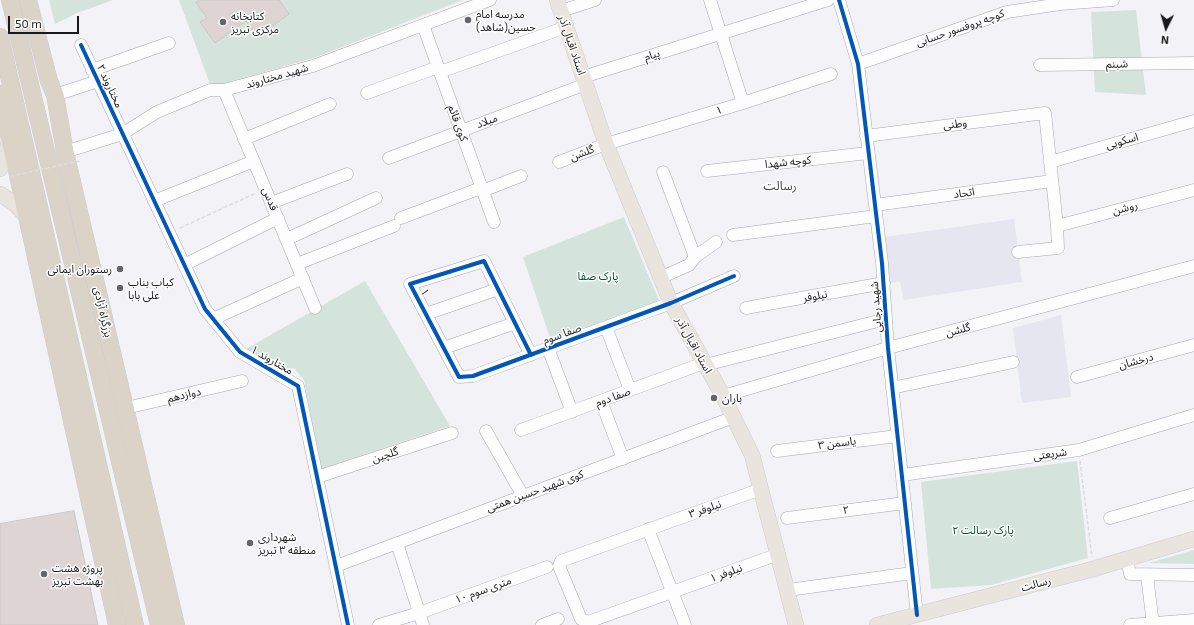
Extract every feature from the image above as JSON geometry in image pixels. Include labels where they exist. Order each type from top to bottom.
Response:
[{"type":"highway","name":"بزرگراه آزادی","points":[[10,0],[159,625]]},
{"type":"highway","name":"بزرگراه آزادی","points":[[28,0],[72,156],[126,408],[176,625]]},
{"type":"highway","points":[[34,25],[26,62],[52,88]]},
{"type":"highway","points":[[0,37],[3,61],[135,625]]},
{"type":"highway","points":[[3,61],[0,97],[117,625]]},
{"type":"main road","name":"استاد اقبال آذر","points":[[559,6],[606,144],[660,278],[671,303],[723,396],[752,455],[779,554],[796,625]]},
{"type":"main road","points":[[6,173],[6,158],[9,138]]},
{"type":"main road","points":[[0,194],[15,204],[26,216]]},
{"type":"main road","name":"رسالت","points":[[878,625],[1094,568],[1194,539]]},
{"type":"street","name":"شهید مختاروند","points":[[72,156],[122,134],[158,112],[210,90],[224,90],[313,66],[490,0]]},
{"type":"street","points":[[559,6],[595,0]]},
{"type":"street","points":[[710,0],[722,33],[743,103]]},
{"type":"street","name":"پیام","points":[[584,80],[722,33],[828,0]]},
{"type":"street","name":"شهید رجایی","points":[[839,0],[858,64],[884,283],[888,348],[917,615]]},
{"type":"street","name":"کوچه پروفسور حسابی","points":[[858,64],[1007,12],[1060,4],[1113,0]]},
{"type":"street","name":"کوی قائم","points":[[422,25],[494,222]]},
{"type":"street","points":[[367,93],[566,27]]},
{"type":"street","points":[[92,70],[170,43]]},
{"type":"street","name":"مختاروند ۲","points":[[81,45],[122,134]]},
{"type":"street","name":"شبنم","points":[[1040,65],[1194,63]]},
{"type":"street","name":"۱","points":[[606,144],[743,103],[831,74]]},
{"type":"street","name":"میلاد","points":[[389,158],[460,131],[584,80]]},
{"type":"street","points":[[52,88],[98,81]]},
{"type":"street","name":"قدس","points":[[224,90],[315,308]]},
{"type":"street","points":[[244,138],[330,104]]},
{"type":"street","name":"وطنی","points":[[866,136],[1045,113],[1050,162]]},
{"type":"street","name":"اسکویی","points":[[1050,162],[1194,121]]},
{"type":"street","name":"مختاروند ۱","points":[[122,134],[205,309],[240,352],[298,386],[348,625]]},
{"type":"street","name":"گلشن","points":[[559,162],[606,144]]},
{"type":"street","name":"کوچه شهدا","points":[[707,171],[868,153]]},
{"type":"street","points":[[154,201],[254,161]]},
{"type":"street","points":[[1018,252],[1058,248],[1050,162]]},
{"type":"street","points":[[663,172],[695,257]]},
{"type":"street","points":[[271,203],[347,174]]},
{"type":"street","points":[[297,264],[482,189],[521,176]]},
{"type":"street","name":"اتحاد","points":[[733,235],[1052,181]]},
{"type":"street","name":"روشن","points":[[1057,226],[1194,190]]},
{"type":"street","points":[[287,239],[376,198]]},
{"type":"street","points":[[184,265],[278,218]]},
{"type":"street","points":[[660,278],[689,266],[695,257],[716,242]]},
{"type":"street","name":"۱","points":[[459,377],[410,284],[484,261],[498,289]]},
{"type":"street","name":"گلشن","points":[[723,396],[888,348],[1194,266]]},
{"type":"street","name":"صفا سوم","points":[[459,377],[473,376],[671,303],[734,276]]},
{"type":"street","points":[[213,319],[303,278]]},
{"type":"street","name":"نیلوفر","points":[[746,308],[884,283]]},
{"type":"street","points":[[426,314],[498,289],[531,354]]},
{"type":"street","name":"صفا دوم","points":[[521,430],[705,364],[886,319]]},
{"type":"street","points":[[444,348],[515,323]]},
{"type":"street","points":[[606,327],[630,390]]},
{"type":"street","name":"درخشان","points":[[1077,377],[1194,345]]},
{"type":"street","points":[[548,348],[572,412]]},
{"type":"street","points":[[892,388],[1013,362]]},
{"type":"street","name":"دوازدهم","points":[[126,408],[242,381]]},
{"type":"street","points":[[601,401],[623,459]]},
{"type":"street","name":"شریعتی","points":[[902,475],[1079,450],[1194,415]]},
{"type":"street","name":"کوی شهید حسین همتی","points":[[336,566],[734,418]]},
{"type":"street","points":[[486,431],[523,496]]},
{"type":"street","name":"گلچین","points":[[317,477],[452,433]]},
{"type":"street","name":"یاسمن ۳","points":[[778,451],[898,436]]},
{"type":"street","name":"نیلوفر ۳","points":[[588,622],[581,619],[559,566],[562,561],[761,489]]},
{"type":"street","points":[[1110,518],[1194,494]]},
{"type":"street","name":"۲","points":[[787,518],[905,503]]},
{"type":"street","points":[[648,529],[685,625]]},
{"type":"street","points":[[397,543],[423,625]]},
{"type":"street","name":"نیلوفر ۱","points":[[588,622],[779,554]]},
{"type":"street","points":[[1127,559],[1130,574],[1194,575]]},
{"type":"street","name":"۱۰ متری سوم","points":[[379,625],[419,613],[547,567]]},
{"type":"street","points":[[788,590],[912,572]]},
{"type":"street","points":[[1147,575],[1153,624]]},
{"type":"street","points":[[542,625],[558,619]]},
{"type":"street","points":[[1130,625],[1194,620]]},
{"type":"path","points":[[333,0],[334,2],[336,0]]},
{"type":"path","points":[[6,173],[72,156]]},
{"type":"path","points":[[169,233],[266,189]]},
{"type":"path","points":[[1079,450],[1094,568]]},
{"type":"shaded area","points":[[1014,219],[1022,282],[904,300],[900,282],[888,283],[884,237]]},
{"type":"shaded area","points":[[1061,315],[1071,397],[1022,403],[1013,328]]},
{"type":"green space","points":[[49,0],[113,0],[77,13],[55,24]]},
{"type":"green space","points":[[179,0],[463,0],[314,58],[211,87]]},
{"type":"green space","points":[[1136,10],[1146,95],[1095,92],[1091,12]]},
{"type":"green space","name":"پارک صفا","points":[[624,217],[660,303],[551,341],[523,257]]},
{"type":"green space","points":[[365,281],[450,426],[321,469],[304,380],[294,368],[266,372],[246,349]]},
{"type":"green space","name":"پارک رسالت ۲","points":[[1077,461],[1088,558],[991,585],[931,589],[921,482]]},
{"type":"green space","points":[[1194,550],[1194,564],[1149,563]]},
{"type":"building","name":"کتابخانه مرکزى تبریز","points":[[201,0],[279,0],[289,14],[257,37],[246,21],[215,43],[200,22],[207,18],[196,3]]},
{"type":"building","name":"پروژه هشت بهشت تبریز","points":[[74,511],[98,625],[0,625],[0,524]]},
{"type":"cycle path","points":[[839,0],[858,64],[882,263],[888,348],[917,615]]},
{"type":"cycle path","points":[[81,45],[205,309],[240,352],[298,386],[348,625]]},
{"type":"cycle path","points":[[531,355],[484,261],[410,284],[459,377],[473,376],[671,303],[734,276]]},
{"type":"place","name":"مدرسه امام حسین(شاهد)","points":[[468,20]]},
{"type":"place","name":"کتابخانه مرکزى تبریز","points":[[223,22]]},
{"type":"place","name":"رستوران ایمانی","points":[[120,269]]},
{"type":"place","name":"کباب بناب علی بابا","points":[[120,288]]},
{"type":"place","name":"باران","points":[[714,398]]},
{"type":"place","name":"شهرداری منطقه ۳ تبریز","points":[[250,543]]},
{"type":"place","name":"پروژه هشت بهشت تبریز","points":[[44,574]]},
{"type":"district","name":"رسالت","points":[[780,186]]}]
